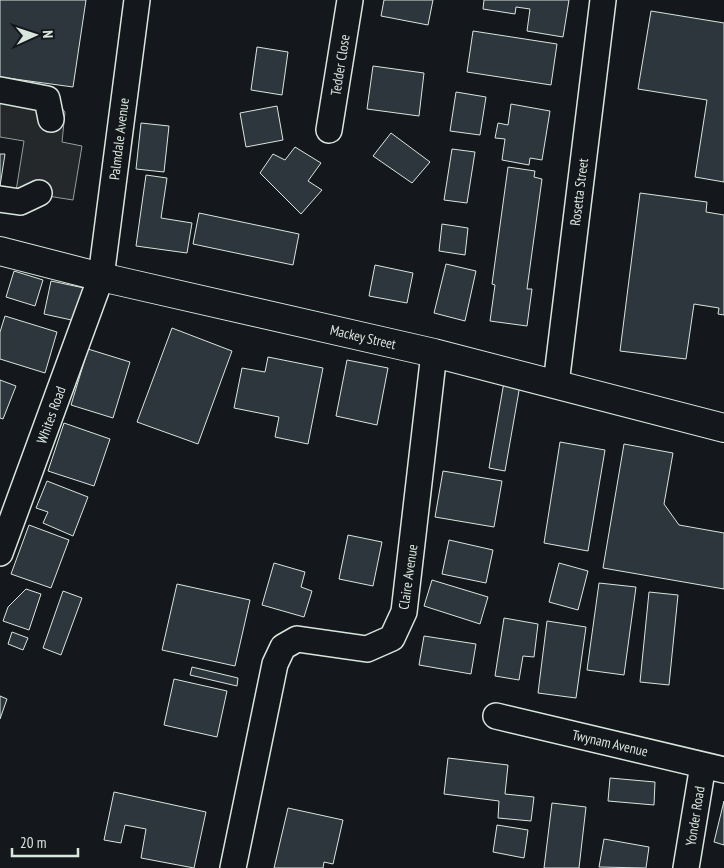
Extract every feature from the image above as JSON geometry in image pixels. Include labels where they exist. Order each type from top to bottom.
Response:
[{"type":"main road","name":"Mackey Street","points":[[0,251],[101,277],[434,353],[724,428]]},
{"type":"street","name":"Palmdale Avenue","points":[[101,277],[137,0]]},
{"type":"street","name":"Tedder Close","points":[[329,130],[350,0]]},
{"type":"street","name":"Rosetta Street","points":[[556,384],[603,0]]},
{"type":"street","points":[[0,90],[47,99],[51,120]]},
{"type":"street","points":[[0,198],[20,202],[39,193]]},
{"type":"street","name":"Whites Road","points":[[0,553],[101,277]]},
{"type":"street","name":"Claire Avenue","points":[[233,868],[275,664],[282,647],[297,639],[367,649],[392,638],[404,612],[434,353]]},
{"type":"street","name":"Twynam Avenue","points":[[496,716],[714,767]]},
{"type":"street","name":"Yonder Road","points":[[686,868],[714,767]]},
{"type":"shaded area","points":[[0,97],[60,106],[65,112],[62,142],[82,146],[73,200],[16,191],[24,141],[0,137]]},
{"type":"building","points":[[0,0],[86,0],[73,87],[0,77]]},
{"type":"building","points":[[384,0],[433,0],[428,25],[381,16]]},
{"type":"building","points":[[484,0],[569,0],[563,37],[527,31],[530,9],[516,7],[515,14],[483,9]]},
{"type":"building","points":[[651,11],[724,23],[724,182],[695,177],[707,100],[638,89]]},
{"type":"building","points":[[473,31],[557,44],[551,85],[467,72]]},
{"type":"building","points":[[257,47],[288,52],[282,95],[251,90]]},
{"type":"building","points":[[373,66],[424,73],[419,116],[367,109]]},
{"type":"building","points":[[456,92],[486,97],[480,135],[450,131]]},
{"type":"building","points":[[511,104],[550,111],[542,160],[530,158],[529,165],[502,160],[505,139],[495,138],[498,123],[508,125]]},
{"type":"building","points":[[277,106],[283,140],[246,147],[240,113]]},
{"type":"building","points":[[141,123],[169,126],[164,172],[136,169]]},
{"type":"building","points":[[391,133],[430,162],[412,183],[373,156]]},
{"type":"building","points":[[295,147],[321,163],[308,181],[322,190],[301,214],[260,173],[273,154],[285,160]]},
{"type":"building","points":[[452,149],[475,152],[467,203],[444,200]]},
{"type":"building","points":[[0,154],[5,154],[0,186]]},
{"type":"building","points":[[508,167],[535,171],[534,177],[542,179],[527,289],[532,289],[527,326],[490,321],[495,285],[492,284]]},
{"type":"building","points":[[146,175],[167,178],[161,218],[192,223],[187,253],[136,246]]},
{"type":"building","points":[[640,193],[707,202],[706,212],[724,215],[724,315],[718,314],[719,308],[694,304],[686,359],[620,351]]},
{"type":"building","points":[[199,213],[299,234],[293,265],[193,244]]},
{"type":"building","points":[[442,224],[468,228],[465,255],[439,251]]},
{"type":"building","points":[[446,264],[476,271],[465,321],[434,313]]},
{"type":"building","points":[[375,265],[413,273],[407,303],[369,296]]},
{"type":"building","points":[[14,271],[43,280],[35,306],[6,297]]},
{"type":"building","points":[[51,281],[84,288],[76,321],[44,314]]},
{"type":"building","points":[[5,316],[57,332],[45,373],[0,359],[0,332]]},
{"type":"building","points":[[172,328],[232,351],[198,444],[137,422]]},
{"type":"building","points":[[88,349],[130,362],[113,418],[71,405]]},
{"type":"building","points":[[268,357],[323,368],[308,444],[275,437],[279,417],[234,408],[242,368],[265,372]]},
{"type":"building","points":[[347,360],[388,368],[377,425],[336,416]]},
{"type":"building","points":[[0,380],[16,386],[3,419],[0,418]]},
{"type":"building","points":[[504,382],[520,385],[505,471],[489,468]]},
{"type":"building","points":[[64,423],[110,439],[94,486],[48,471]]},
{"type":"building","points":[[560,442],[605,450],[588,551],[544,543]]},
{"type":"building","points":[[624,444],[673,453],[664,504],[679,525],[724,533],[724,589],[603,568]]},
{"type":"building","points":[[443,471],[502,481],[494,527],[435,517]]},
{"type":"building","points":[[47,481],[88,497],[73,536],[43,523],[48,512],[36,508]]},
{"type":"building","points":[[29,525],[69,540],[51,588],[11,574]]},
{"type":"building","points":[[348,535],[382,542],[373,586],[339,579]]},
{"type":"building","points":[[449,540],[493,550],[486,583],[442,574]]},
{"type":"building","points":[[274,563],[305,572],[301,587],[312,591],[304,617],[262,605]]},
{"type":"building","points":[[559,563],[588,571],[578,610],[549,602]]},
{"type":"building","points":[[432,580],[488,597],[480,624],[424,606]]},
{"type":"building","points":[[599,583],[636,587],[624,675],[587,670]]},
{"type":"building","points":[[177,584],[250,600],[235,666],[162,650]]},
{"type":"building","points":[[26,589],[41,594],[29,630],[3,621],[8,607]]},
{"type":"building","points":[[63,591],[82,598],[61,655],[43,648]]},
{"type":"building","points":[[649,592],[678,595],[669,685],[640,682]]},
{"type":"building","points":[[504,618],[538,624],[534,657],[523,656],[519,680],[495,676]]},
{"type":"building","points":[[547,621],[586,627],[576,698],[538,693]]},
{"type":"building","points":[[12,632],[28,638],[23,650],[8,644]]},
{"type":"building","points":[[424,636],[476,644],[471,674],[419,665]]},
{"type":"building","points":[[192,667],[238,678],[237,686],[190,675]]},
{"type":"building","points":[[174,679],[227,691],[217,737],[164,725]]},
{"type":"building","points":[[0,696],[7,699],[0,719]]},
{"type":"building","points":[[448,758],[508,765],[505,794],[534,797],[531,821],[498,818],[499,801],[444,794]]},
{"type":"building","points":[[610,778],[655,782],[654,805],[608,801]]},
{"type":"building","points":[[114,792],[206,812],[194,868],[141,858],[146,829],[125,825],[121,843],[104,840]]},
{"type":"building","points":[[724,801],[724,845],[714,842]]},
{"type":"building","points":[[552,803],[586,807],[579,868],[544,868]]},
{"type":"building","points":[[288,808],[343,820],[333,864],[324,862],[323,868],[274,868]]},
{"type":"building","points":[[497,825],[528,830],[524,858],[493,852]]},
{"type":"building","points":[[604,839],[649,847],[646,868],[599,867]]}]
